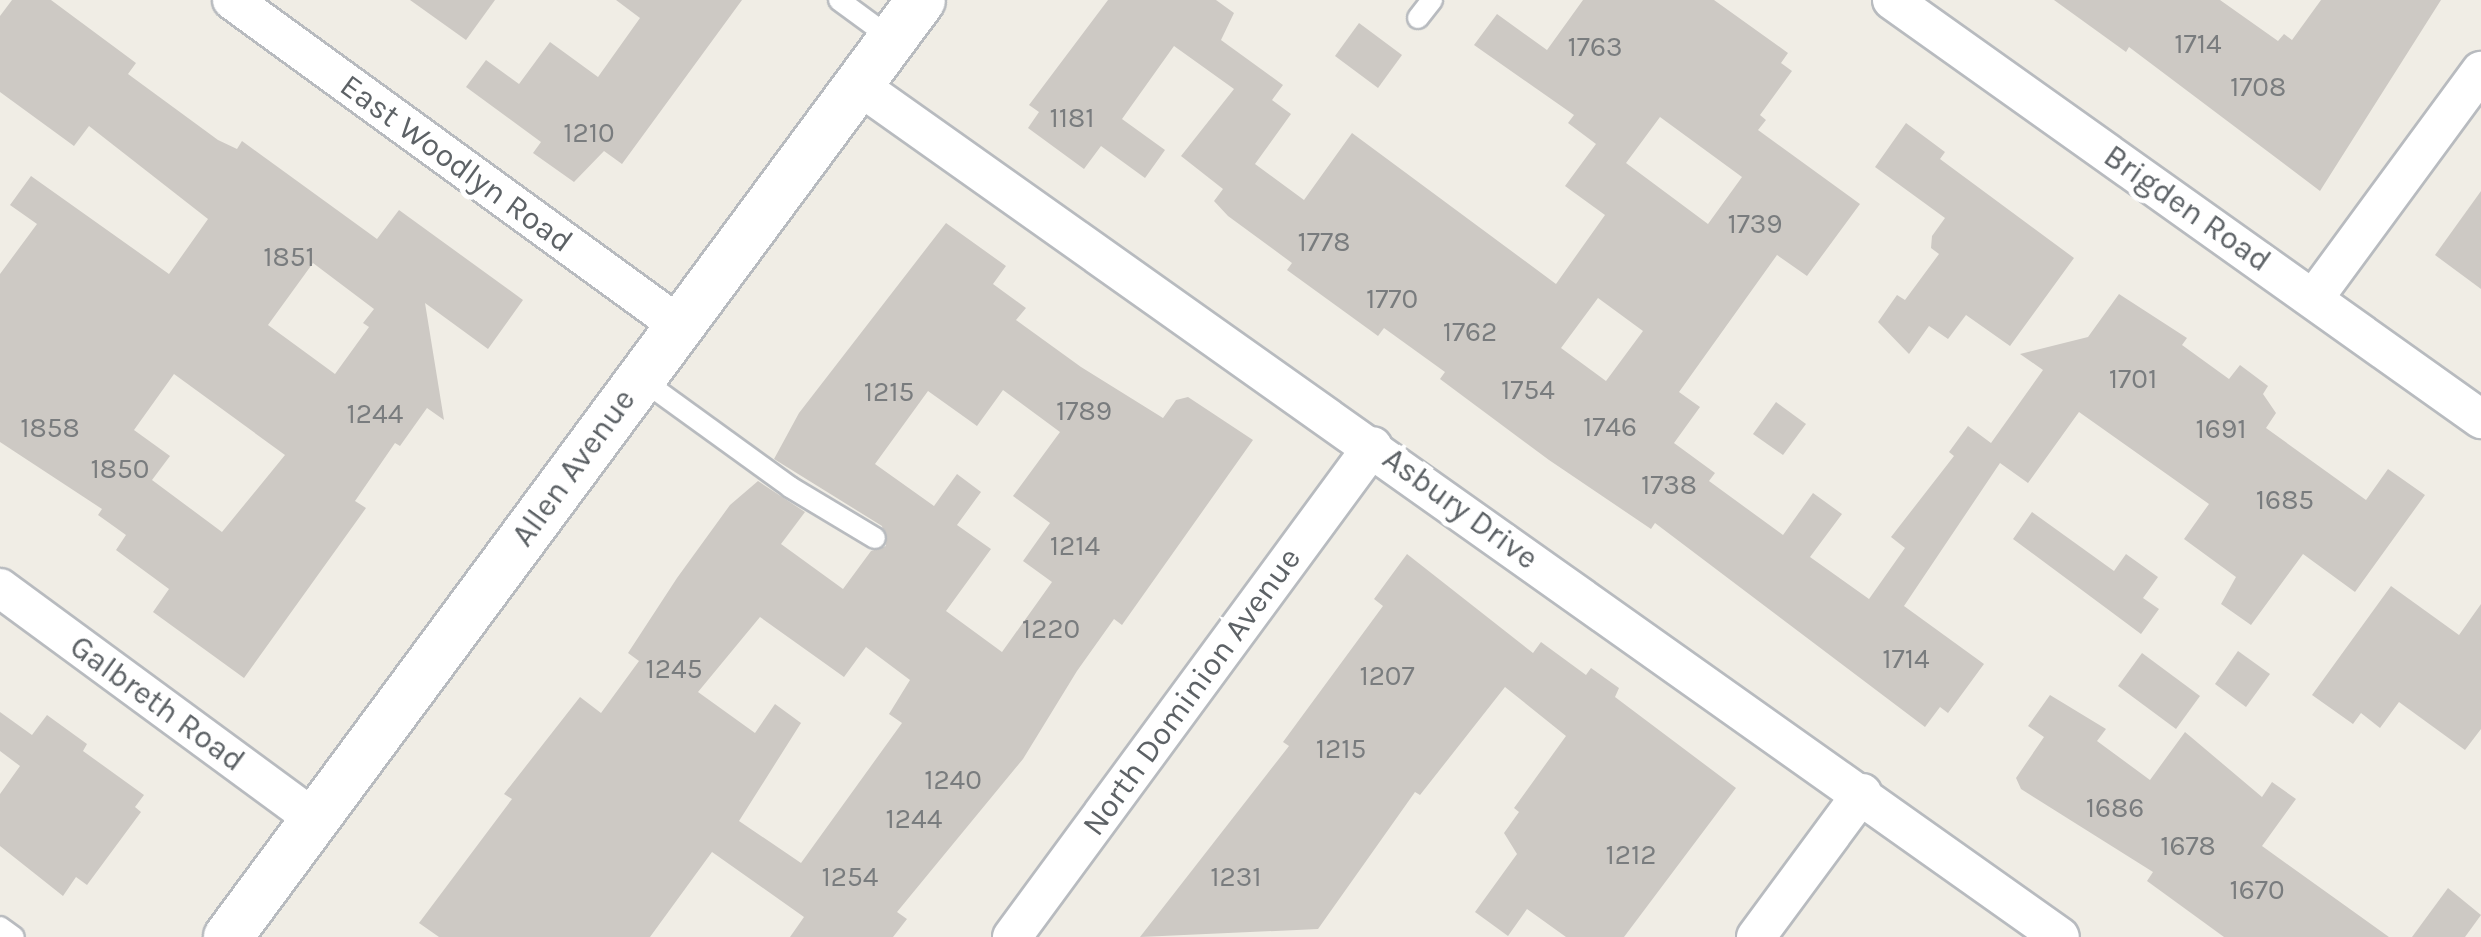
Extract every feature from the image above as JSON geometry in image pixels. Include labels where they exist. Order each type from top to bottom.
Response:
[{"type":"street","name":"East Woodlyn Road","points":[[232,0],[680,326]]},
{"type":"street","name":"Allen Avenue","points":[[228,937],[921,0]]},
{"type":"street","name":"Brigden Road","points":[[1892,0],[2481,418]]},
{"type":"street","points":[[2314,298],[2481,71]]},
{"type":"street","name":"Asbury Drive","points":[[858,85],[1373,446],[2060,937]]},
{"type":"street","name":"North Dominion Avenue","points":[[1012,937],[1373,446]]},
{"type":"street","name":"Galbreth Road","points":[[0,588],[315,820]]},
{"type":"street","points":[[1756,937],[1862,793]]},
{"type":"lane","points":[[838,0],[892,39]]},
{"type":"lane","points":[[1418,18],[1432,0]]},
{"type":"lane","points":[[640,378],[790,487],[875,538]]},
{"type":"lane","points":[[0,927],[14,937]]},
{"type":"building","points":[[12,0],[51,0],[136,63],[128,74],[218,140],[237,149],[242,141],[377,239],[399,210],[523,300],[488,349],[425,303],[444,420],[427,408],[400,446],[395,443],[355,501],[366,508],[244,678],[153,612],[169,589],[116,550],[126,535],[98,515],[102,509],[0,442],[0,274],[37,224],[10,205],[31,176],[169,274],[208,219],[89,126],[74,146],[0,92],[0,16]],"holes":[[[313,263],[374,309],[363,323],[369,327],[335,374],[268,325]],[[174,374],[285,455],[222,532],[152,480],[170,456],[134,430]]]},
{"type":"building","points":[[410,0],[495,0],[466,40]]},
{"type":"building","points":[[616,0],[742,0],[622,164],[604,151],[574,182],[533,153],[541,142],[466,87],[486,60],[519,84],[550,42],[598,77],[640,18]]},
{"type":"building","points":[[1108,0],[1216,0],[1234,13],[1221,40],[1283,85],[1272,100],[1291,114],[1255,164],[1304,200],[1352,133],[1556,284],[1605,215],[1565,186],[1596,144],[1568,123],[1574,115],[1474,45],[1497,14],[1547,50],[1583,0],[1714,0],[1788,53],[1781,63],[1792,71],[1760,115],[1766,120],[1758,130],[1860,204],[1807,276],[1777,255],[1679,392],[1700,407],[1674,443],[1715,473],[1709,481],[1783,535],[1813,493],[1842,514],[1810,557],[1869,599],[1905,548],[1891,537],[1954,456],[1949,452],[1968,426],[1991,443],[2043,370],[2020,354],[2088,337],[2119,294],[2187,338],[2182,345],[2229,379],[2240,365],[2268,386],[2263,394],[2276,413],[2266,428],[2366,500],[2388,469],[2425,495],[2355,592],[2303,554],[2251,625],[2221,604],[2236,577],[2184,539],[2209,504],[2079,412],[2028,483],[2000,463],[1904,606],[1984,664],[1948,713],[1940,707],[1925,727],[1655,523],[1651,529],[1549,460],[1440,379],[1445,372],[1384,328],[1378,336],[1287,270],[1292,263],[1228,216],[1214,201],[1223,189],[1181,156],[1234,89],[1174,46],[1122,119],[1165,150],[1145,178],[1101,146],[1084,169],[1028,128],[1039,112],[1029,105]],"holes":[[[1660,117],[1742,177],[1708,224],[1626,163]],[[1598,298],[1643,331],[1606,381],[1561,348]]]},
{"type":"building","points":[[2054,0],[2220,0],[2278,41],[2284,34],[2292,40],[2321,0],[2441,0],[2320,191],[2129,47],[2126,52]]},
{"type":"building","points":[[1359,23],[1402,55],[1378,88],[1335,56]]},
{"type":"building","points":[[1906,123],[1945,152],[1940,159],[2074,258],[2010,346],[1966,315],[1948,339],[1929,326],[1909,354],[1878,322],[1897,295],[1905,300],[1939,254],[1931,248],[1932,236],[1945,218],[1875,167]]},
{"type":"building","points":[[2481,191],[2481,289],[2435,255]]},
{"type":"building","points":[[946,223],[1006,266],[993,284],[1026,308],[1016,320],[1081,367],[1163,418],[1176,400],[1188,397],[1253,440],[1122,625],[1114,619],[1023,759],[897,912],[907,919],[893,937],[790,937],[804,917],[712,852],[650,937],[439,937],[419,923],[512,799],[504,794],[580,697],[601,713],[639,661],[628,653],[677,578],[730,505],[758,481],[805,512],[781,544],[843,589],[871,551],[886,546],[882,526],[774,459],[799,413]],"holes":[[[1003,390],[1060,432],[1013,496],[1050,523],[1023,561],[1052,582],[1002,652],[946,611],[991,549],[957,525],[981,492],[957,474],[934,506],[875,464],[928,391],[977,426]],[[760,617],[844,677],[866,647],[910,680],[889,714],[902,723],[801,863],[739,821],[801,723],[775,704],[755,733],[698,692]]]},
{"type":"building","points":[[1776,402],[1806,424],[1783,455],[1753,434]]},
{"type":"building","points":[[2032,512],[2114,571],[2126,554],[2158,577],[2143,598],[2159,609],[2141,634],[2013,539]]},
{"type":"building","points":[[1407,554],[1533,653],[1541,642],[1586,675],[1591,668],[1619,688],[1615,697],[1736,788],[1624,937],[1566,937],[1527,909],[1508,936],[1475,912],[1517,854],[1504,833],[1519,812],[1514,808],[1566,736],[1505,687],[1420,795],[1415,792],[1318,929],[1140,937],[1289,746],[1283,742],[1383,606],[1374,599]]},
{"type":"building","points":[[2391,586],[2459,635],[2481,604],[2481,729],[2465,750],[2399,702],[2380,728],[2361,713],[2353,724],[2312,695]]},
{"type":"building","points":[[2238,651],[2270,674],[2246,707],[2215,684]]},
{"type":"building","points":[[2142,653],[2200,696],[2176,729],[2118,686]]},
{"type":"building","points":[[2050,695],[2106,729],[2097,741],[2150,780],[2185,732],[2262,797],[2272,782],[2296,799],[2262,846],[2389,937],[2224,937],[2147,881],[2153,872],[2021,789],[2016,778],[2044,737],[2028,726]]},
{"type":"building","points":[[0,712],[32,735],[47,715],[87,744],[83,751],[144,795],[135,807],[141,812],[87,885],[76,877],[63,896],[0,846],[0,794],[20,766],[0,751]]},
{"type":"building","points":[[2448,888],[2481,915],[2465,937],[2412,937]]}]
